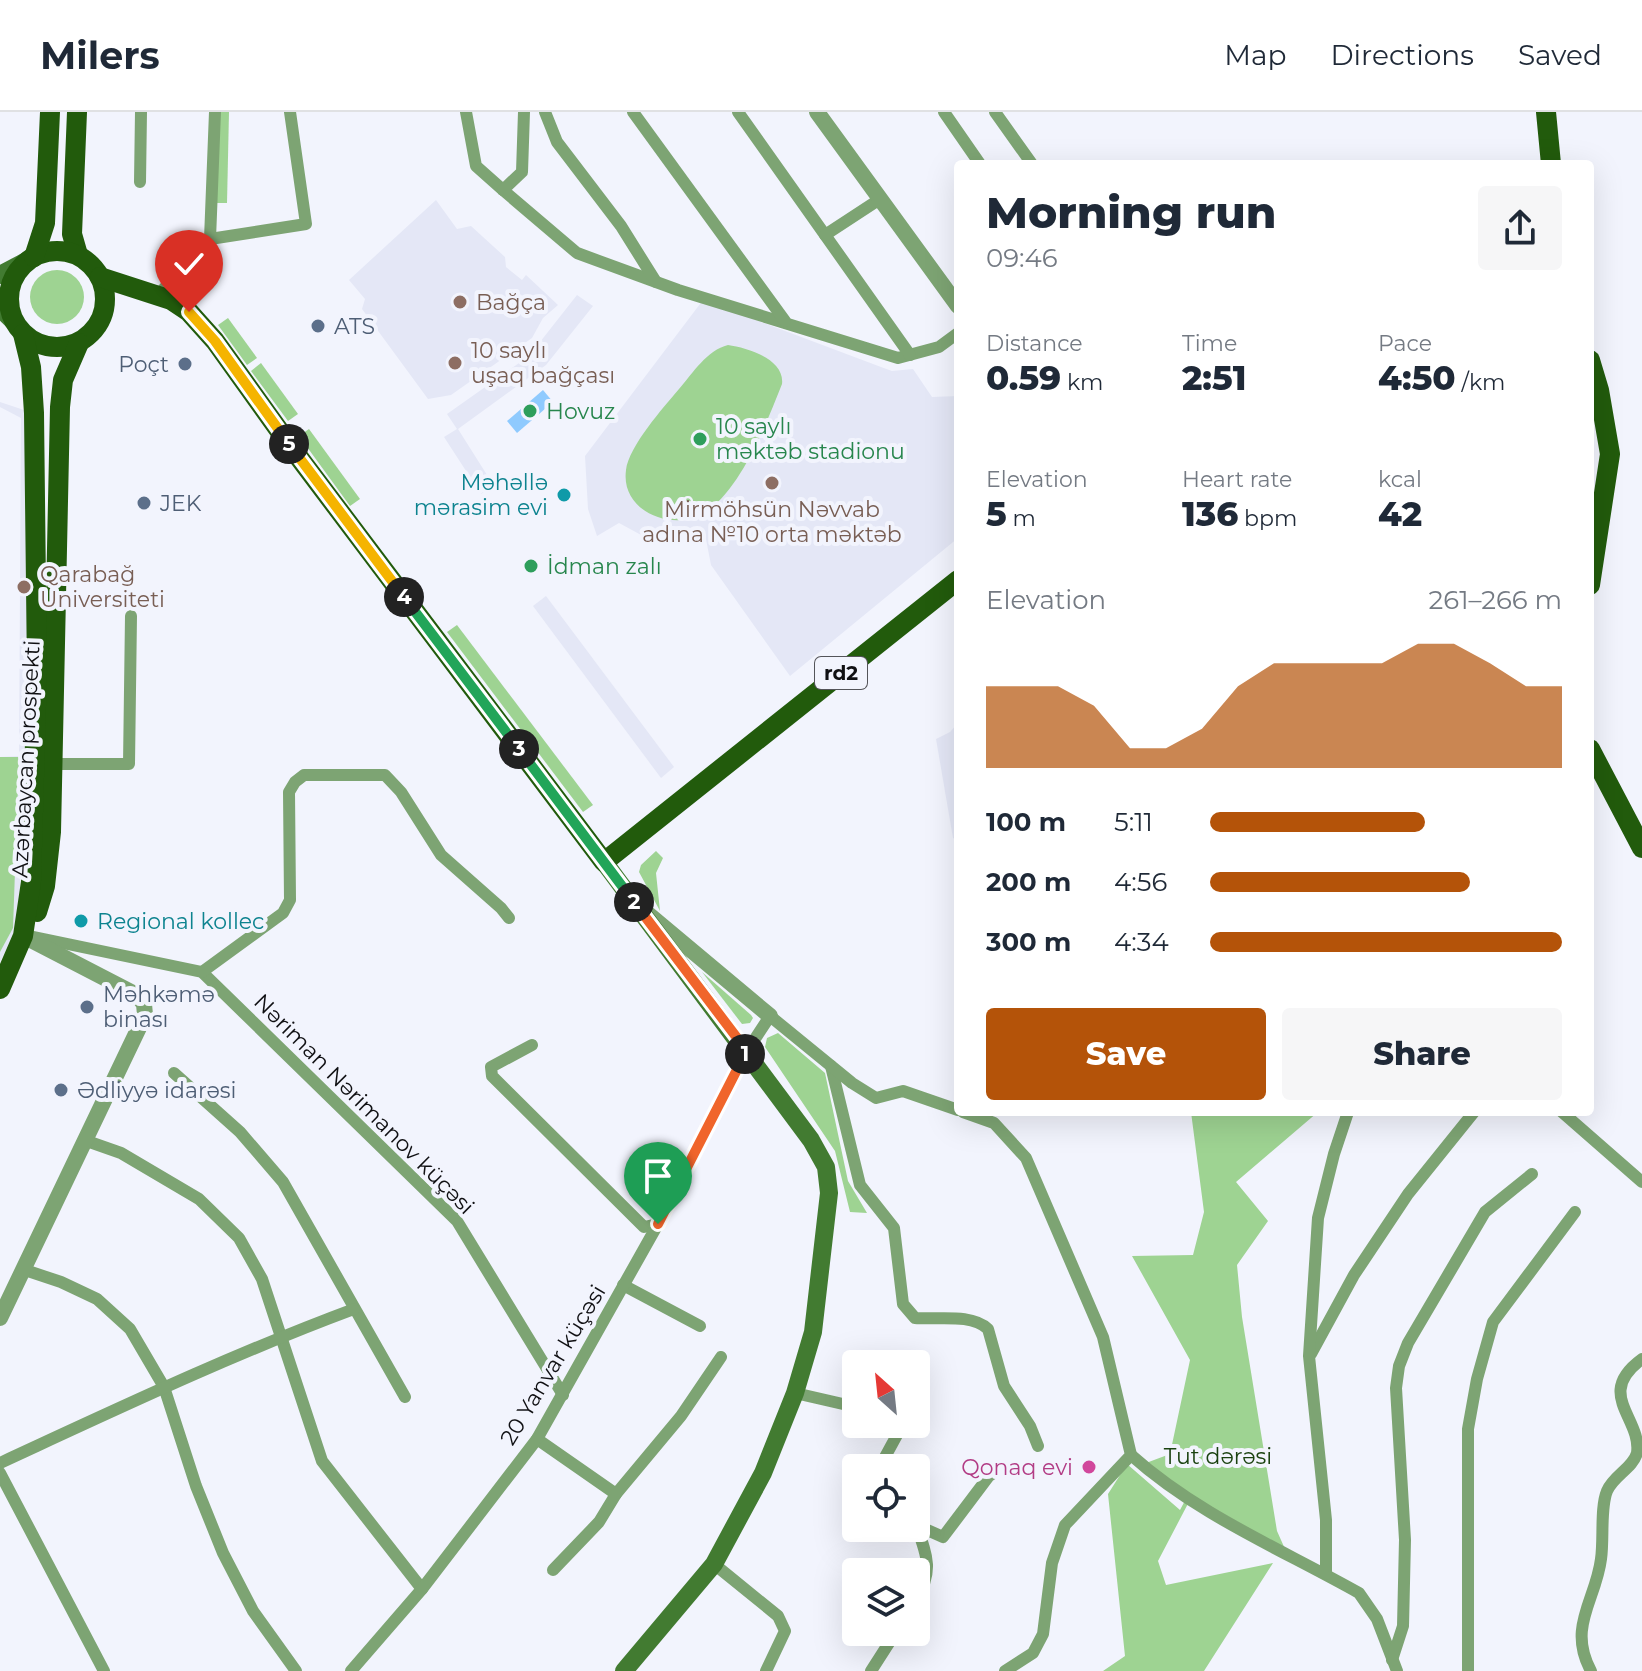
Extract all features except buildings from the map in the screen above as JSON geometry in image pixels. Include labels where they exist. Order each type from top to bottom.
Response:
[{"type":"main road","points":[[0,275],[34,257],[48,251],[78,255],[91,264],[105,292],[105,307],[100,322],[79,343],[49,347],[35,343],[12,321],[9,292],[13,278],[34,257],[45,223],[50,112]]},
{"type":"main road","points":[[77,112],[72,234],[78,255]]},
{"type":"main road","points":[[1546,112],[1551,160]]},
{"type":"main road","points":[[100,277],[171,300],[189,312],[215,341],[291,447],[747,1051],[811,1140],[826,1167],[829,1193],[813,1332],[795,1393],[763,1473],[714,1564],[624,1671]]},
{"type":"main road","points":[[105,307],[149,294]]},
{"type":"main road","name":"Azərbaycan prospekti","points":[[0,989],[37,912],[45,886],[51,832],[53,764],[45,699],[31,367],[12,321]]},
{"type":"main road","name":"Azərbaycan prospekti","points":[[23,936],[31,882],[45,699],[60,407],[63,380],[79,343]]},
{"type":"main road","points":[[1594,376],[1607,427],[1610,454],[1594,540]]},
{"type":"main road","name":"rd2","points":[[606,861],[954,583]]},
{"type":"main road","points":[[1594,757],[1642,848]]},
{"type":"street","points":[[140,182],[141,112]]},
{"type":"street","points":[[210,239],[215,112]]},
{"type":"street","points":[[149,294],[210,239],[306,224],[290,112]]},
{"type":"street","points":[[466,112],[476,166],[577,253],[656,282],[898,358],[939,347],[954,336]]},
{"type":"street","points":[[503,190],[522,172],[524,112]]},
{"type":"street","points":[[545,112],[557,142],[621,226],[656,282]]},
{"type":"street","points":[[633,112],[785,321]]},
{"type":"street","points":[[738,112],[910,355]]},
{"type":"street","points":[[817,112],[954,301]]},
{"type":"street","points":[[944,112],[977,160]]},
{"type":"street","points":[[995,112],[1029,160]]},
{"type":"street","points":[[825,235],[880,199]]},
{"type":"street","points":[[53,764],[129,764],[131,616]]},
{"type":"street","points":[[23,936],[202,972],[283,913],[290,900],[289,792],[304,775],[385,775],[401,792],[441,855],[509,918]]},
{"type":"street","points":[[638,907],[831,1066],[876,1098],[903,1091],[954,1109]]},
{"type":"street","points":[[0,1318],[145,1015],[144,1004],[137,995],[23,936]]},
{"type":"street","name":"Nəriman Nərimanov küçəsi","points":[[202,972],[457,1221],[563,1395]]},
{"type":"street","name":"20 Yanvar küçəsi","points":[[351,1671],[422,1589],[537,1439],[658,1224],[747,1051],[770,1016]]},
{"type":"street","points":[[532,1045],[491,1067],[492,1076],[644,1227],[658,1224]]},
{"type":"street","points":[[831,1066],[860,1185],[894,1228],[903,1304],[915,1318],[972,1320],[988,1329],[1004,1386],[1030,1426],[1038,1446]]},
{"type":"street","points":[[174,1073],[240,1132],[283,1182],[405,1397]]},
{"type":"street","points":[[974,1116],[994,1123],[1026,1158],[1103,1337],[1131,1455],[1155,1477],[1186,1498],[1359,1593],[1377,1619],[1395,1665]]},
{"type":"street","points":[[1326,1574],[1326,1520],[1309,1356],[1318,1218],[1347,1116]]},
{"type":"street","points":[[1309,1356],[1354,1275],[1408,1194],[1471,1116]]},
{"type":"street","points":[[1567,1116],[1642,1182]]},
{"type":"street","points":[[84,1140],[121,1153],[199,1199],[239,1238],[262,1279],[322,1461],[422,1589]]},
{"type":"street","points":[[1395,1665],[1403,1626],[1405,1540],[1396,1418],[1399,1366],[1408,1343],[1485,1212],[1532,1174]]},
{"type":"street","points":[[1468,1671],[1468,1429],[1477,1379],[1493,1322],[1575,1212]]},
{"type":"street","points":[[22,1269],[61,1282],[97,1299],[130,1329],[164,1387],[196,1486],[223,1553],[253,1611],[296,1671]]},
{"type":"street","points":[[623,1285],[700,1326]]},
{"type":"street","points":[[0,1463],[164,1387],[354,1309]]},
{"type":"street","points":[[553,1570],[599,1522],[616,1494],[681,1416],[721,1357]]},
{"type":"street","points":[[1591,1671],[1585,1658],[1582,1619],[1600,1566],[1607,1491],[1636,1457],[1639,1441],[1621,1397],[1621,1386],[1628,1372],[1642,1359]]},
{"type":"street","points":[[795,1393],[842,1404]]},
{"type":"street","points":[[537,1439],[616,1494]]},
{"type":"street","points":[[1005,1671],[1033,1653],[1043,1634],[1052,1563],[1065,1525],[1131,1455]]},
{"type":"street","points":[[930,1531],[943,1537],[989,1476],[1001,1468]]},
{"type":"street","points":[[0,1473],[104,1671]]},
{"type":"street","points":[[714,1564],[778,1616],[785,1631],[766,1671]]},
{"type":"street","points":[[871,1671],[887,1646]]},
{"type":"shaded area","name":"Bağça","points":[[436,200],[457,229],[471,226],[505,257],[506,267],[522,280],[526,275],[558,305],[543,318],[532,338],[451,395],[428,399],[362,309],[365,299],[349,280]]},
{"type":"shaded area","points":[[577,295],[593,306],[546,365],[458,429],[494,486],[481,494],[444,437],[457,429],[447,414],[529,356]]},
{"type":"shaded area","name":"Mirmöhsün Nəvvab adına №10 orta məktəb","points":[[703,300],[892,371],[913,369],[932,397],[954,396],[954,541],[790,676],[711,565],[704,529],[643,536],[619,523],[597,536],[588,509],[585,456]]},
{"type":"shaded area","name":"Qarabağ Universiteti","points":[[0,402],[27,411],[27,756],[18,926],[0,962],[0,757],[19,756],[21,418],[0,407]]},
{"type":"shaded area","points":[[546,596],[674,767],[661,778],[533,606]]},
{"type":"shaded area","points":[[954,728],[954,839],[936,739]]},
{"type":"green space","points":[[218,112],[229,112],[227,203],[216,203]]},
{"type":"green space","points":[[57,270],[68,272],[76,278],[82,286],[82,308],[76,316],[68,322],[57,324],[46,322],[38,316],[32,308],[30,297],[32,286],[38,278],[46,272]]},
{"type":"green space","points":[[228,318],[257,358],[247,365],[218,325]]},
{"type":"green space","name":"10 saylı məktəb stadionu","points":[[728,345],[764,356],[778,368],[782,384],[769,417],[753,452],[733,484],[709,510],[682,520],[654,516],[632,498],[627,485],[628,460],[648,428],[695,369],[713,352]]},
{"type":"green space","points":[[261,363],[298,414],[288,421],[251,371]]},
{"type":"green space","points":[[309,429],[360,499],[350,506],[299,436]]},
{"type":"green space","points":[[457,625],[593,805],[583,812],[447,632]]},
{"type":"green space","points":[[0,757],[19,757],[13,928],[0,952]]},
{"type":"green space","points":[[656,851],[663,858],[656,873],[660,911],[639,872],[641,865]]},
{"type":"green space","points":[[702,972],[751,1015],[750,1023],[742,1024]]},
{"type":"green space","points":[[778,1033],[825,1073],[848,1181],[867,1213],[850,1212],[835,1151],[765,1047],[767,1038]]},
{"type":"green space","name":"Tut dərəsi","points":[[1192,1116],[1313,1116],[1236,1182],[1268,1221],[1237,1265],[1242,1317],[1277,1531],[1285,1549],[1192,1496],[1158,1561],[1166,1585],[1273,1563],[1204,1671],[1103,1671],[1125,1656],[1108,1494],[1127,1464],[1180,1510],[1188,1495],[1146,1463],[1170,1454],[1190,1360],[1132,1256],[1193,1255],[1204,1212]]},
{"type":"water","name":"Hovuz","points":[[543,390],[553,402],[517,433],[507,421]]},
{"type":"place","name":"Bağça","points":[[460,302]]},
{"type":"place","name":"ATS","points":[[318,326]]},
{"type":"place","name":"10 saylı uşaq bağçası","points":[[455,363]]},
{"type":"place","name":"Poçt","points":[[185,364]]},
{"type":"place","name":"Hovuz","points":[[530,411]]},
{"type":"place","name":"10 saylı məktəb stadionu","points":[[700,439]]},
{"type":"place","name":"Mirmöhsün Nəvvab adına №10 orta məktəb","points":[[772,483]]},
{"type":"place","name":"Məhəllə mərasim evi","points":[[564,495]]},
{"type":"place","name":"JEK","points":[[144,503]]},
{"type":"place","name":"İdman zalı","points":[[531,566]]},
{"type":"place","name":"Qarabağ Universiteti","points":[[24,587]]},
{"type":"place","name":"Regional kollec","points":[[81,921]]},
{"type":"place","name":"Məhkəmə binası","points":[[87,1007]]},
{"type":"place","name":"Ədliyyə idarəsi","points":[[61,1090]]},
{"type":"place","name":"Qonaq evi","points":[[1089,1467]]},
{"type":"route","points":[[189,312],[215,341],[291,447],[747,1051],[658,1224]]}]
